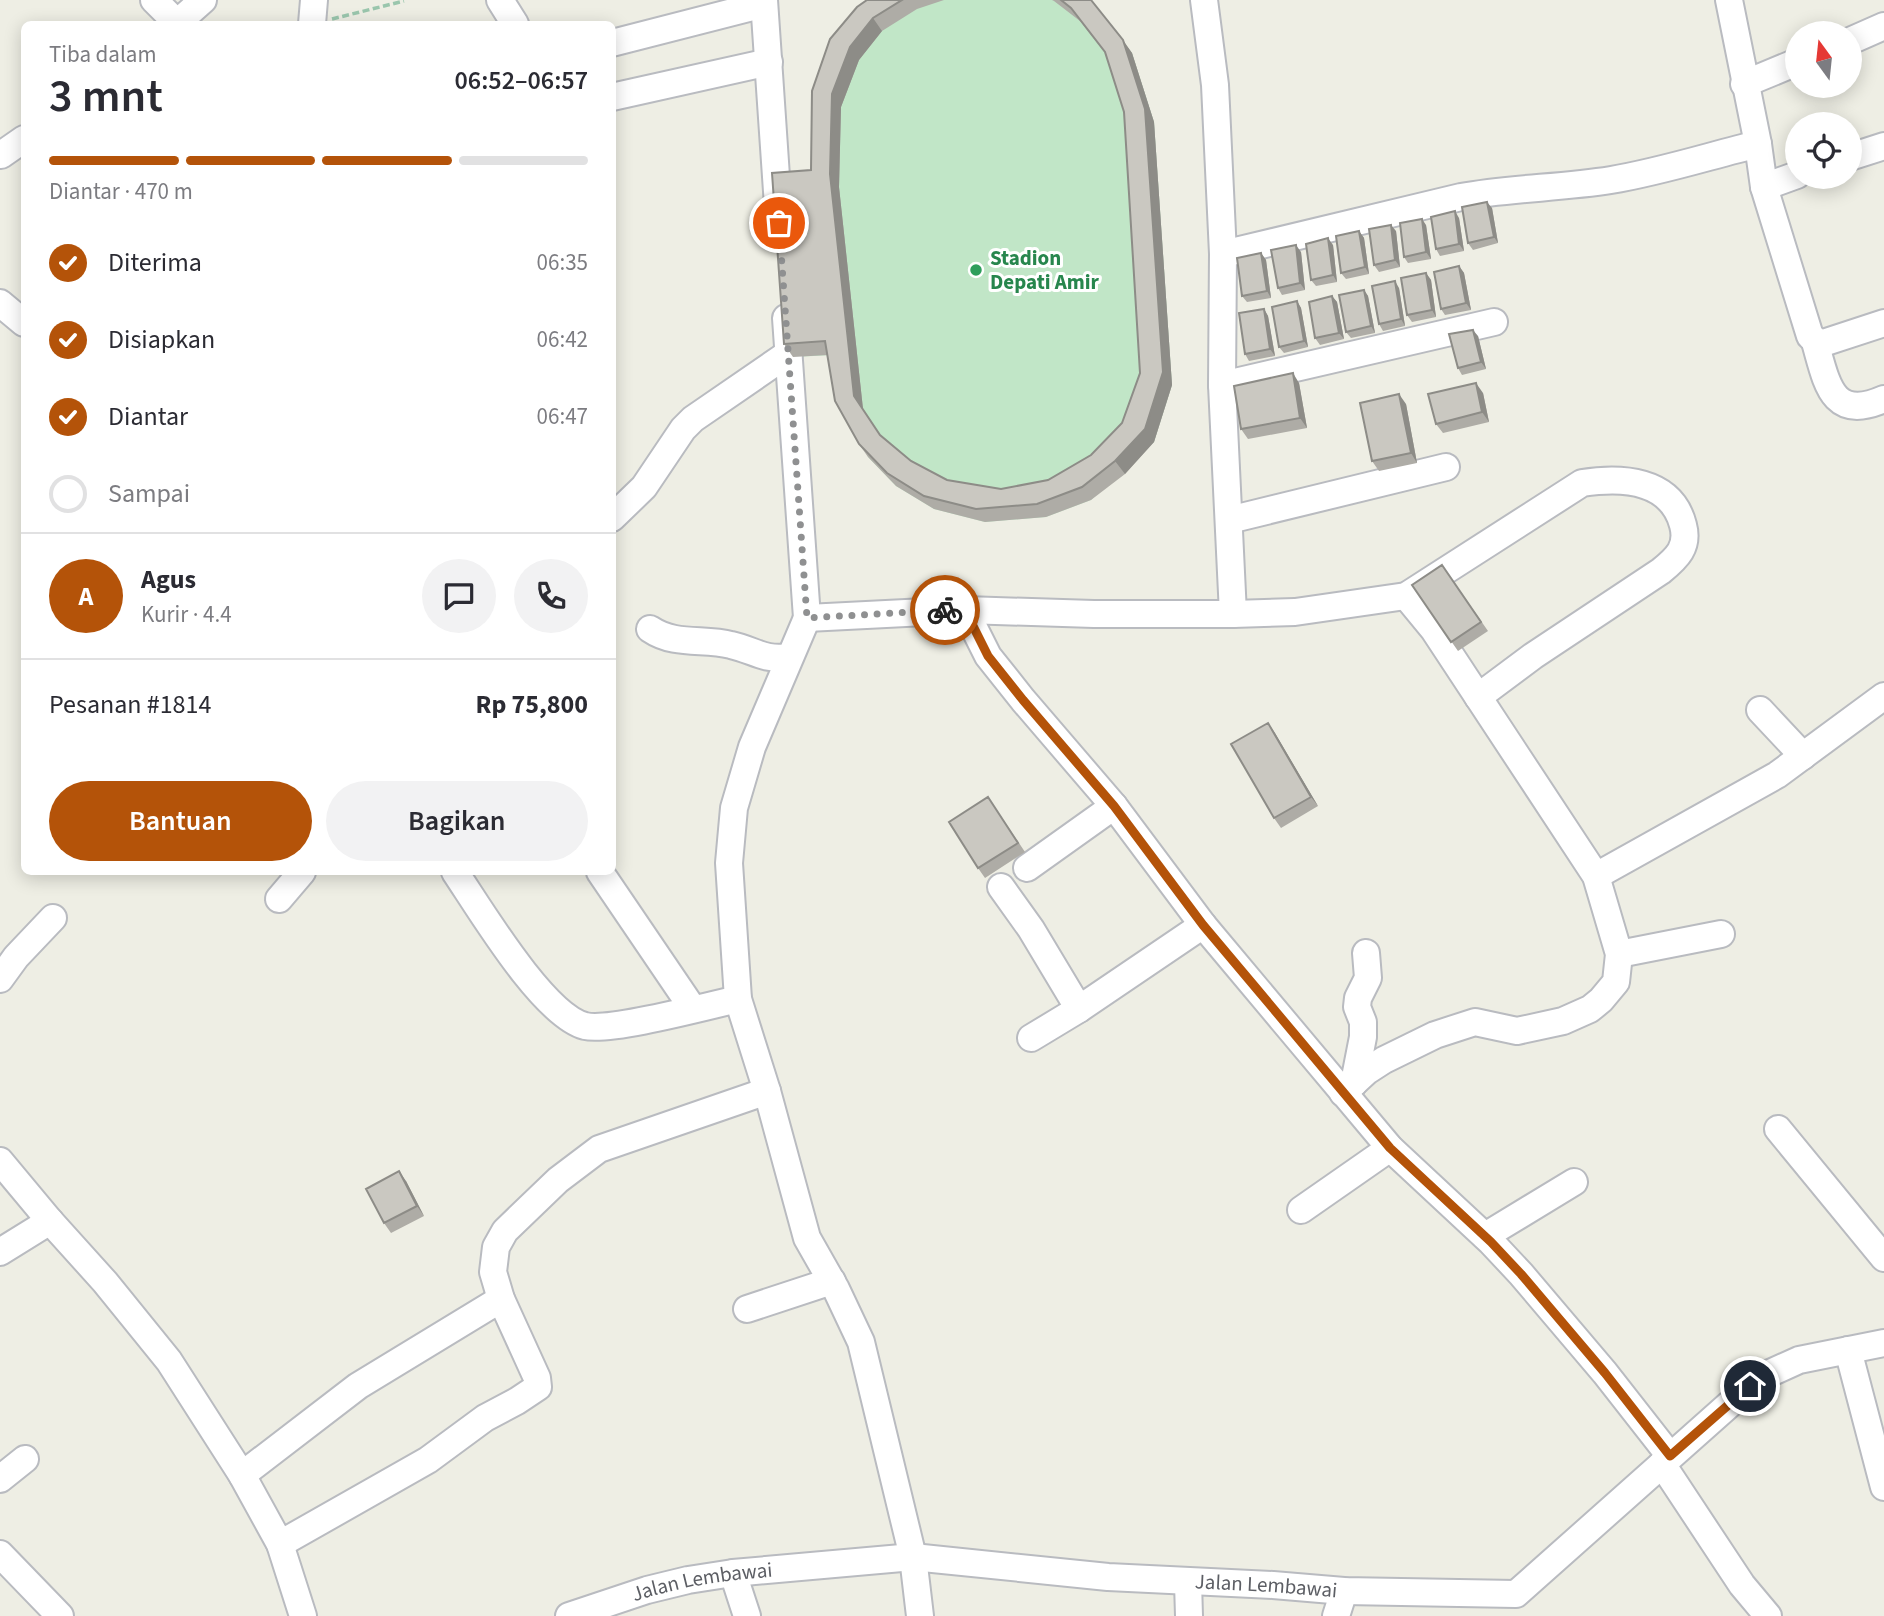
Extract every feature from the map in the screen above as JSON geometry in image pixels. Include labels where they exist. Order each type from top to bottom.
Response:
[{"type":"street","points":[[154,0],[174,21]]},
{"type":"street","points":[[180,21],[204,0]]},
{"type":"street","points":[[500,0],[513,21]]},
{"type":"street","points":[[1204,0],[1215,85],[1223,254],[1222,385],[1233,614]]},
{"type":"street","points":[[1729,0],[1764,187],[1810,336],[1815,342],[1836,399],[1846,405],[1861,408],[1884,399]]},
{"type":"street","points":[[616,42],[764,2],[780,235]]},
{"type":"street","points":[[1862,36],[1884,26]]},
{"type":"street","points":[[616,96],[769,62]]},
{"type":"street","points":[[1744,84],[1785,67]]},
{"type":"street","points":[[1,155],[21,141]]},
{"type":"street","points":[[1223,254],[1461,197],[1497,190],[1636,176],[1758,144]]},
{"type":"street","points":[[1862,153],[1884,146]]},
{"type":"street","points":[[1764,187],[1785,179]]},
{"type":"street","points":[[785,294],[807,618],[752,747],[734,808],[729,863],[738,999],[767,1091],[807,1238],[862,1342],[913,1557],[920,1616]]},
{"type":"street","points":[[0,303],[21,320]]},
{"type":"street","points":[[1222,385],[1494,322]]},
{"type":"street","points":[[1815,342],[1826,343],[1884,323]]},
{"type":"street","points":[[616,514],[644,487],[683,429],[693,419],[789,353]]},
{"type":"street","points":[[1229,520],[1446,467]]},
{"type":"street","points":[[807,618],[965,610],[1094,614],[1295,612],[1406,596],[1582,483],[1627,481],[1658,490],[1673,502],[1685,534],[1679,555],[1661,571],[1478,696]]},
{"type":"street","points":[[1348,1088],[1384,1060],[1435,1035],[1475,1023],[1517,1031],[1563,1021],[1590,1009],[1616,982],[1619,954],[1596,876],[1434,630],[1406,596]]},
{"type":"street","points":[[965,610],[988,656],[1114,806],[1203,925],[1348,1088],[1390,1148],[1485,1236],[1542,1299],[1666,1460],[1742,1585],[1768,1616]]},
{"type":"street","points":[[650,629],[673,640],[731,645],[770,659],[789,657]]},
{"type":"street","points":[[1596,876],[1777,775],[1884,696]]},
{"type":"street","points":[[1760,710],[1803,756]]},
{"type":"street","points":[[1027,868],[1114,806]]},
{"type":"street","points":[[279,898],[298,875]]},
{"type":"street","points":[[458,875],[489,925],[531,980],[570,1020],[588,1026],[623,1023],[738,999]]},
{"type":"street","points":[[602,875],[693,1009]]},
{"type":"street","points":[[1001,887],[1079,1009]]},
{"type":"street","points":[[0,979],[16,957],[53,918]]},
{"type":"street","points":[[1031,1038],[1079,1009],[1203,925]]},
{"type":"street","points":[[1619,954],[1721,934]]},
{"type":"street","points":[[1348,1088],[1363,1037],[1363,1022],[1357,1007],[1358,998],[1368,978],[1366,953]]},
{"type":"street","points":[[281,1545],[428,1460],[485,1418],[538,1387],[537,1378],[493,1272],[496,1247],[505,1231],[558,1180],[599,1149],[767,1091]]},
{"type":"street","points":[[1778,1129],[1884,1258]]},
{"type":"street","points":[[1301,1210],[1390,1148]]},
{"type":"street","points":[[0,1161],[138,1320],[169,1361],[243,1475],[281,1545],[303,1616]]},
{"type":"street","points":[[1485,1236],[1574,1182]]},
{"type":"street","points":[[0,1252],[50,1221]]},
{"type":"street","points":[[747,1309],[832,1281]]},
{"type":"street","points":[[243,1475],[358,1386],[502,1299]]},
{"type":"street","name":"Jalan Lembawai","points":[[569,1616],[647,1590],[688,1580],[733,1573],[913,1557],[1108,1577],[1188,1582],[1340,1604],[1511,1605],[1666,1460],[1759,1378],[1799,1360],[1884,1343]]},
{"type":"street","points":[[1848,1350],[1884,1487]]},
{"type":"street","points":[[0,1479],[24,1459]]},
{"type":"street","points":[[0,1554],[60,1616]]},
{"type":"street","points":[[733,1573],[747,1616]]},
{"type":"street","points":[[1188,1582],[1189,1616]]},
{"type":"path","points":[[313,16],[404,1]]},
{"type":"green space","name":"Stadion Depati Amir","points":[[894,0],[1085,0],[1098,10],[1132,53],[1154,122],[1172,385],[1154,442],[1091,500],[1046,517],[985,522],[934,509],[896,486],[868,457],[834,355],[793,357],[821,104]]},
{"type":"building","points":[[867,0],[902,0],[873,18],[850,47],[832,94],[830,174],[854,396],[880,435],[911,461],[947,480],[1001,489],[1048,480],[1091,455],[1122,423],[1140,373],[1124,112],[1105,52],[1071,8],[1061,0],[1091,0],[1123,40],[1145,109],[1163,372],[1145,429],[1115,461],[1082,487],[1037,504],[976,509],[924,496],[887,473],[859,444],[835,401],[825,341],[784,344],[772,173],[811,170],[812,91],[830,39],[857,7]]},
{"type":"building","points":[[1487,202],[1494,237],[1468,243],[1462,207]]},
{"type":"building","points":[[1455,211],[1459,244],[1436,249],[1431,217]]},
{"type":"building","points":[[1422,219],[1426,252],[1404,257],[1400,223]]},
{"type":"building","points":[[1391,225],[1395,260],[1374,265],[1369,229]]},
{"type":"building","points":[[1359,231],[1365,267],[1341,273],[1336,236]]},
{"type":"building","points":[[1328,238],[1333,275],[1311,280],[1306,244]]},
{"type":"building","points":[[1296,245],[1300,283],[1278,288],[1271,250]]},
{"type":"building","points":[[1261,253],[1267,291],[1242,296],[1237,258]]},
{"type":"building","points":[[1459,266],[1466,303],[1441,309],[1434,272]]},
{"type":"building","points":[[1426,273],[1432,310],[1407,315],[1401,278]]},
{"type":"building","points":[[1395,281],[1401,319],[1379,324],[1372,286]]},
{"type":"building","points":[[1364,290],[1371,326],[1346,332],[1339,295]]},
{"type":"building","points":[[1332,296],[1339,333],[1315,338],[1309,302]]},
{"type":"building","points":[[1297,301],[1304,341],[1279,347],[1272,307]]},
{"type":"building","points":[[1264,309],[1270,349],[1245,354],[1239,313]]},
{"type":"building","points":[[1473,330],[1481,362],[1458,368],[1449,334]]},
{"type":"building","points":[[1293,373],[1300,418],[1241,429],[1234,386]]},
{"type":"building","points":[[1476,383],[1482,412],[1436,424],[1428,394]]},
{"type":"building","points":[[1399,394],[1411,453],[1372,461],[1360,403]]},
{"type":"building","points":[[1442,565],[1481,622],[1451,642],[1412,585]]},
{"type":"building","points":[[1268,723],[1311,797],[1274,818],[1231,744]]},
{"type":"building","points":[[988,797],[1018,843],[978,868],[949,822]]},
{"type":"building","points":[[399,1171],[417,1206],[384,1223],[366,1189]]},
{"type":"way so far","points":[[779,223],[807,618],[945,610]]},
{"type":"place","name":"Stadion Depati Amir","points":[[976,270]]},
{"type":"route","points":[[945,610],[965,610],[988,656],[1114,806],[1203,925],[1390,1148],[1491,1242],[1521,1274],[1605,1373],[1670,1456],[1750,1386]]}]
